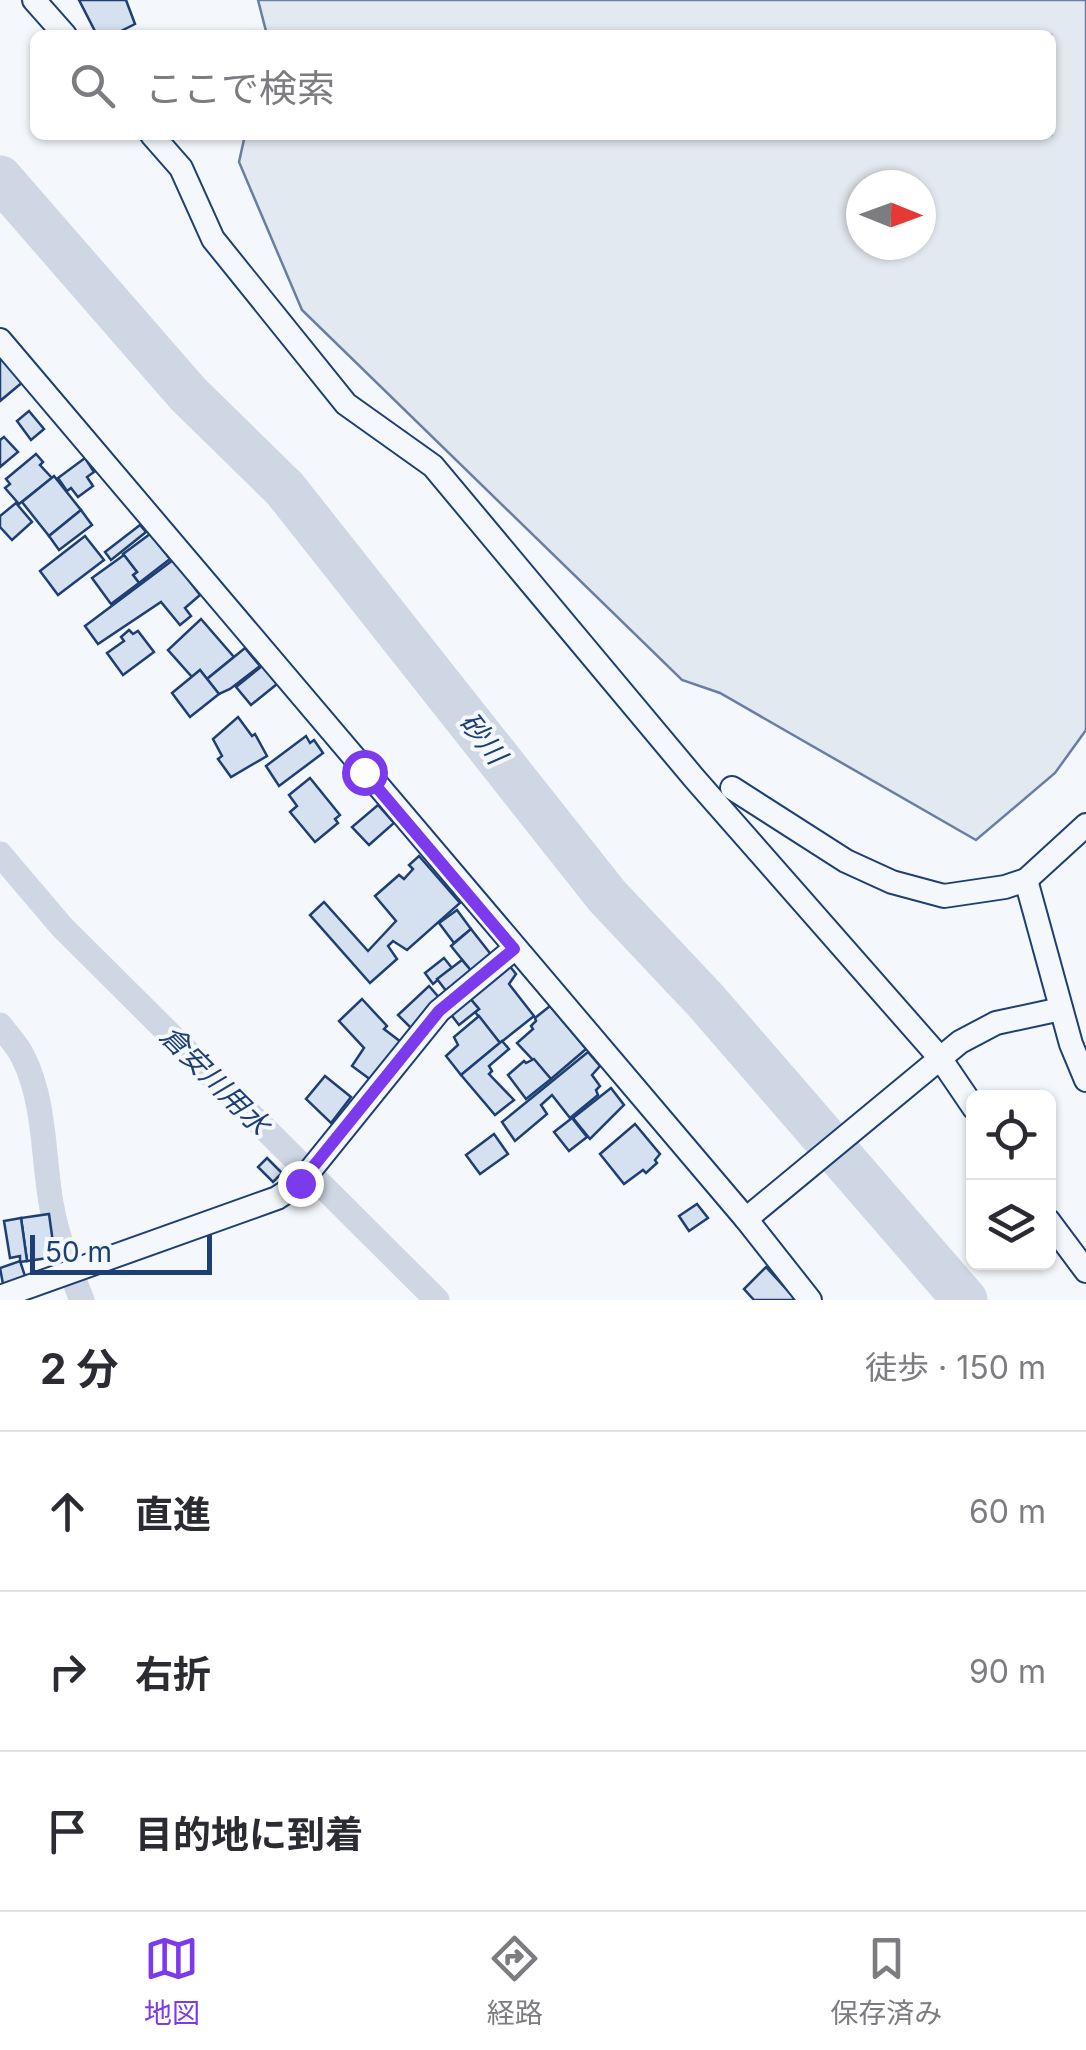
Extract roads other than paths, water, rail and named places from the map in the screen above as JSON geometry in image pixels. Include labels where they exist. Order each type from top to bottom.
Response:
[{"type":"street","points":[[34,0],[61,30]]},
{"type":"street","points":[[156,140],[181,168],[213,239],[346,404],[433,466],[966,1099]]},
{"type":"street","points":[[0,340],[746,1219],[810,1300]]},
{"type":"street","points":[[732,788],[846,861],[892,882],[944,896],[1026,880],[1086,824]]},
{"type":"street","points":[[1026,880],[1061,1008],[1086,1080]]},
{"type":"street","points":[[0,1297],[277,1198],[300,1183],[439,1011],[514,949]]},
{"type":"street","points":[[746,1219],[960,1042],[996,1024],[1061,1008]]},
{"type":"street","points":[[1056,1231],[1086,1271]]},
{"type":"waterway","name":"砂川","points":[[0,178],[188,394],[285,489],[607,896],[706,1001],[965,1300]]},
{"type":"waterway","name":"倉安川用水","points":[[0,854],[62,927],[437,1300]]},
{"type":"waterway","points":[[0,1025],[21,1053],[36,1091],[54,1216],[82,1300]]}]
